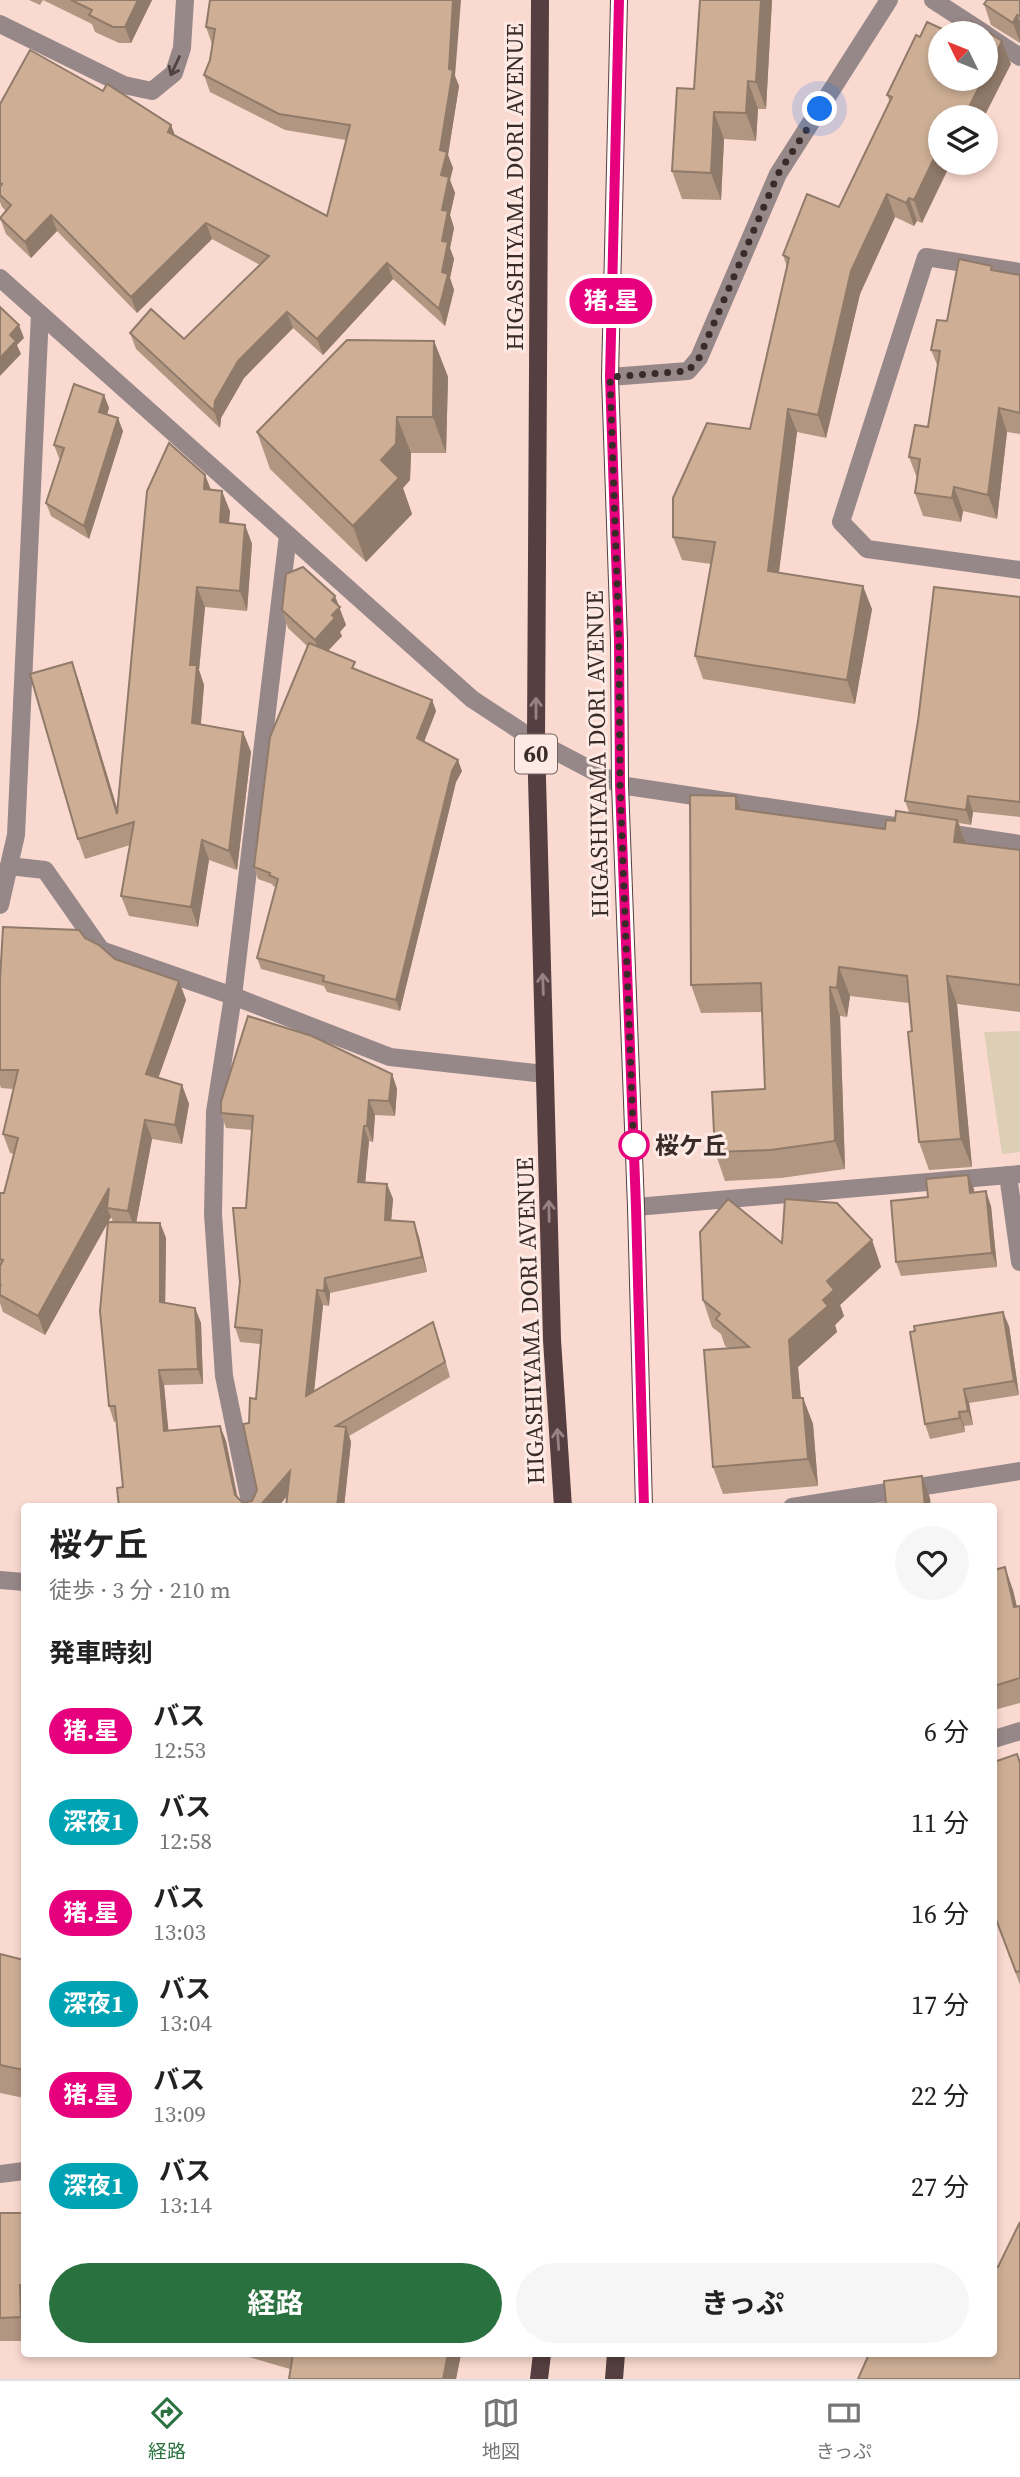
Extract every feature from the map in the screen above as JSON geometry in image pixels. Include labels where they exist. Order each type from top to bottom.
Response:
[{"type":"main road","name":"HIGASHIYAMA DORI AVENUE","points":[[540,0],[536,741],[552,1340],[563,1503]]},
{"type":"main road","name":"HIGASHIYAMA DORI AVENUE","points":[[619,0],[610,377],[643,1503]]},
{"type":"main road","points":[[539,2379],[542,2357]]},
{"type":"main road","points":[[614,2379],[616,2357]]},
{"type":"street","points":[[0,24],[124,85],[152,91],[174,74],[182,48],[185,0]]},
{"type":"street","points":[[610,377],[688,371],[699,358],[778,174],[889,0]]},
{"type":"street","points":[[933,0],[964,21]]},
{"type":"street","points":[[998,43],[1020,57]]},
{"type":"street","points":[[1020,272],[926,257],[841,522],[867,549],[1020,570]]},
{"type":"street","points":[[0,278],[472,699],[536,741],[620,785],[1020,844]]},
{"type":"street","points":[[0,905],[16,835],[40,314]]},
{"type":"street","points":[[250,1503],[224,1376],[213,1214],[215,1112],[233,996],[288,535]]},
{"type":"street","points":[[9,866],[45,870],[101,950],[233,996],[390,1057],[545,1074]]},
{"type":"street","points":[[636,1207],[1014,1174],[1020,1262]]},
{"type":"street","points":[[817,1503],[1020,1471]]},
{"type":"street","points":[[0,1580],[21,1582]]},
{"type":"street","points":[[997,1738],[1020,1731]]},
{"type":"street","points":[[0,2174],[21,2171]]},
{"type":"shaded area","points":[[1020,1031],[1020,1152],[1002,1154],[984,1032]]},
{"type":"building","points":[[71,0],[138,0],[125,27],[113,27],[89,15],[92,10]]},
{"type":"building","points":[[210,0],[453,0],[449,69],[453,70],[440,150],[447,152],[441,175],[449,177],[442,210],[448,211],[442,241],[448,242],[442,272],[448,274],[439,309],[387,263],[317,339],[287,312],[238,361],[215,401],[214,411],[130,333],[151,309],[184,339],[269,256],[206,223],[131,297],[51,215],[25,242],[0,218],[11,205],[0,195],[0,104],[30,50],[103,91],[107,84],[171,125],[168,132],[327,216],[350,125],[279,114],[204,75],[210,60],[215,29],[206,27]]},
{"type":"building","points":[[700,0],[761,0],[756,82],[748,81],[746,113],[714,112],[711,173],[672,171],[677,88],[694,89]]},
{"type":"building","points":[[987,0],[1020,0],[1020,16],[1017,15],[1013,23],[984,4]]},
{"type":"building","points":[[928,22],[928,91],[977,91],[970,105],[928,105],[928,171],[914,200],[909,198],[906,203],[887,194],[851,271],[818,415],[788,409],[768,571],[863,586],[847,680],[695,656],[715,542],[673,537],[673,498],[707,423],[750,429],[789,258],[783,255],[807,194],[839,207],[892,97],[887,95],[916,35],[920,37]]},
{"type":"building","points":[[959,259],[992,266],[991,270],[1020,275],[1020,413],[999,408],[988,495],[954,487],[952,498],[915,493],[920,459],[909,457],[915,425],[928,427],[940,351],[931,350],[937,320],[947,321]]},
{"type":"building","points":[[0,307],[19,325],[10,335],[16,341],[0,358]]},
{"type":"building","points":[[347,340],[434,341],[433,417],[397,417],[396,444],[381,460],[399,478],[353,526],[257,432]]},
{"type":"building","points":[[74,384],[104,395],[99,412],[118,418],[84,526],[46,503],[64,448],[54,445]]},
{"type":"building","points":[[169,443],[205,475],[204,489],[222,491],[220,522],[245,525],[240,591],[197,587],[190,665],[197,665],[192,723],[243,732],[229,851],[202,840],[191,907],[121,896],[134,822],[78,839],[30,674],[72,662],[117,814],[147,491]]},
{"type":"building","points":[[303,567],[335,596],[332,600],[340,607],[332,615],[335,618],[315,640],[282,610],[286,574]]},
{"type":"building","points":[[934,587],[1020,597],[1020,802],[968,796],[966,810],[905,801],[918,721]]},
{"type":"building","points":[[309,643],[355,662],[352,668],[432,700],[417,738],[458,760],[452,771],[396,1000],[323,981],[324,976],[257,958],[278,879],[254,867],[270,737]]},
{"type":"building","points":[[690,795],[736,796],[736,809],[885,829],[886,820],[895,821],[896,811],[957,820],[954,842],[1020,850],[1020,985],[947,976],[961,1139],[919,1142],[908,1032],[912,1031],[907,976],[839,967],[837,988],[830,987],[835,1141],[771,1150],[715,1152],[712,1092],[765,1089],[761,983],[691,985]]},
{"type":"building","points":[[3,927],[79,930],[85,938],[99,945],[115,959],[179,981],[146,1074],[182,1085],[175,1125],[145,1120],[128,1211],[107,1208],[109,1188],[38,1316],[0,1295],[0,1266],[3,1260],[0,1259],[0,1193],[4,1193],[18,1138],[3,1134],[18,1070],[0,1070]]},
{"type":"building","points":[[248,1016],[312,1036],[392,1074],[389,1101],[369,1100],[358,1182],[387,1184],[385,1220],[414,1222],[422,1257],[325,1278],[324,1291],[317,1290],[306,1396],[433,1322],[445,1362],[336,1426],[346,1427],[337,1503],[286,1503],[290,1471],[262,1503],[243,1503],[252,1501],[257,1490],[243,1424],[249,1423],[250,1398],[256,1399],[262,1330],[235,1327],[240,1282],[233,1208],[246,1208],[253,1116],[221,1113],[221,1102]]},
{"type":"building","points":[[968,1175],[970,1193],[986,1191],[992,1253],[896,1262],[891,1201],[928,1197],[926,1179]]},
{"type":"building","points":[[728,1199],[782,1243],[785,1199],[837,1203],[872,1240],[827,1281],[834,1290],[823,1300],[828,1306],[789,1340],[793,1398],[803,1398],[808,1459],[713,1467],[704,1350],[749,1347],[716,1319],[720,1314],[703,1300],[700,1232]]},
{"type":"building","points":[[108,1222],[160,1223],[160,1302],[195,1308],[198,1369],[159,1370],[164,1431],[220,1426],[235,1495],[243,1503],[119,1503],[117,1488],[123,1487],[115,1406],[109,1406],[100,1311]]},
{"type":"building","points":[[1003,1312],[1014,1381],[964,1389],[968,1411],[959,1412],[960,1418],[925,1424],[910,1332],[915,1331],[914,1326]]},
{"type":"building","points":[[922,1476],[925,1503],[886,1503],[884,1481]]},
{"type":"building","points":[[1005,1567],[1014,1607],[1020,1606],[1020,1678],[997,1685],[997,1569]]},
{"type":"building","points":[[1017,1754],[1020,1763],[1020,1971],[1016,1972],[997,1922],[997,1761]]},
{"type":"building","points":[[0,1954],[21,1959],[21,2069],[0,2065]]},
{"type":"building","points":[[0,2213],[21,2213],[21,2317],[0,2318]]},
{"type":"building","points":[[1020,2222],[1020,2379],[858,2379],[868,2357],[997,2357],[998,2267]]},
{"type":"building","points":[[293,2357],[447,2357],[443,2379],[289,2379]]},
{"type":"bus line","name":"猪.星","points":[[619,0],[610,377],[619,641],[620,785],[644,1503]]},
{"type":"place","name":"桜ケ丘","points":[[634,1145]]},
{"type":"route","points":[[634,1145],[634,1154],[620,785],[619,641],[610,377],[688,371],[699,358],[778,174],[820,109]]}]
